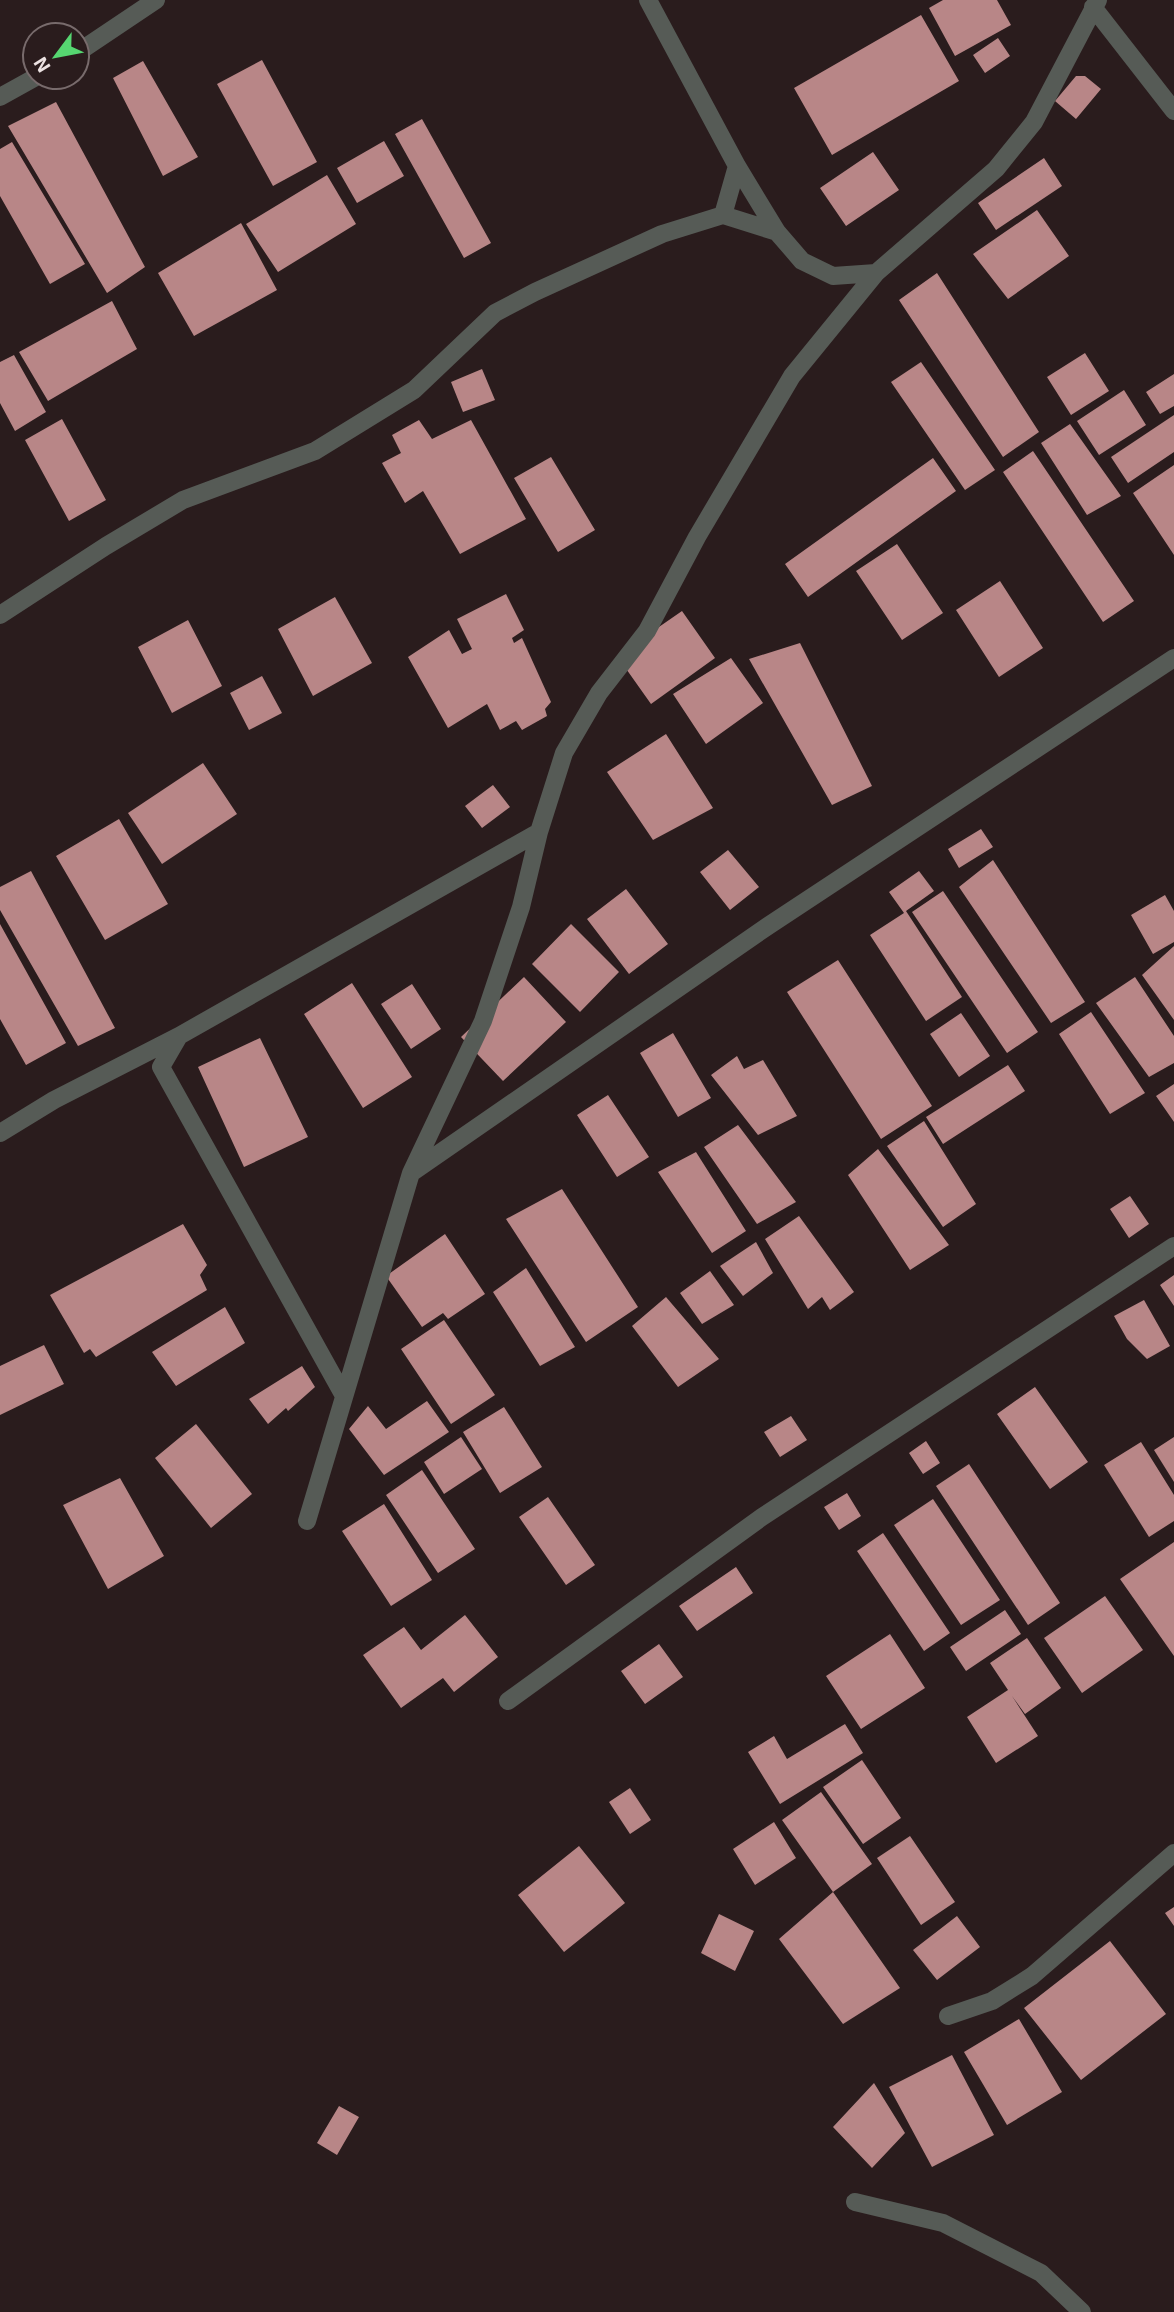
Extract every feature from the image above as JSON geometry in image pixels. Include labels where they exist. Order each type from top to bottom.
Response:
[{"type":"street","points":[[91,44],[156,0]]},
{"type":"street","points":[[648,0],[737,166],[777,232],[802,261],[834,276],[876,273]]},
{"type":"street","points":[[307,1521],[411,1173],[483,1021],[521,907],[539,832],[564,753],[599,693],[647,631],[697,537],[792,376],[876,273],[996,169],[1034,122],[1095,3],[1174,111]]},
{"type":"street","points":[[0,97],[21,85]]},
{"type":"street","points":[[723,215],[737,166]]},
{"type":"street","points":[[0,615],[183,500],[315,451],[415,390],[495,313],[535,292],[662,234],[723,215],[777,232]]},
{"type":"street","points":[[411,1173],[768,926],[1174,658]]},
{"type":"street","points":[[0,1133],[54,1100],[178,1036],[539,832]]},
{"type":"street","points":[[178,1036],[161,1067],[344,1396]]},
{"type":"street","points":[[508,1701],[762,1517],[1174,1246]]},
{"type":"street","points":[[948,2016],[992,2001],[1032,1976],[1174,1853]]},
{"type":"street","points":[[855,2202],[943,2223],[1041,2273],[1082,2312]]},
{"type":"building","points":[[943,0],[997,0],[1011,25],[955,56],[929,8]]},
{"type":"building","points":[[921,15],[959,81],[832,155],[794,88]]},
{"type":"building","points":[[998,38],[1010,56],[985,73],[973,55]]},
{"type":"building","points":[[262,60],[317,162],[273,186],[217,84]]},
{"type":"building","points":[[143,61],[198,157],[163,176],[113,78]]},
{"type":"building","points":[[1076,76],[1085,76],[1101,89],[1076,119],[1055,101]]},
{"type":"building","points":[[56,102],[145,267],[107,293],[8,126]]},
{"type":"building","points":[[422,119],[491,243],[464,258],[395,134]]},
{"type":"building","points":[[384,141],[404,176],[357,203],[337,168]]},
{"type":"building","points":[[12,142],[85,264],[50,284],[0,196],[0,149]]},
{"type":"building","points":[[873,152],[899,190],[846,226],[820,188]]},
{"type":"building","points":[[1044,158],[1062,186],[996,230],[978,203]]},
{"type":"building","points":[[327,175],[356,224],[278,272],[246,224]]},
{"type":"building","points":[[1037,210],[1069,256],[1008,299],[973,254]]},
{"type":"building","points":[[241,223],[277,290],[194,336],[158,273]]},
{"type":"building","points":[[937,273],[1039,432],[1003,457],[899,300]]},
{"type":"building","points":[[112,301],[137,349],[48,401],[19,352]]},
{"type":"building","points":[[1085,353],[1109,391],[1071,415],[1047,377]]},
{"type":"building","points":[[14,355],[46,412],[15,431],[0,403],[0,362]]},
{"type":"building","points":[[921,362],[995,470],[965,490],[891,382]]},
{"type":"building","points":[[482,369],[495,400],[463,412],[451,382]]},
{"type":"building","points":[[1174,374],[1174,406],[1160,414],[1146,392]]},
{"type":"building","points":[[1124,390],[1146,425],[1099,455],[1077,421]]},
{"type":"building","points":[[1174,415],[1174,452],[1128,483],[1111,457]]},
{"type":"building","points":[[62,419],[106,500],[69,521],[25,440]]},
{"type":"building","points":[[419,420],[432,439],[471,420],[526,519],[460,554],[423,491],[405,503],[382,463],[401,453],[392,435]]},
{"type":"building","points":[[1070,424],[1121,496],[1087,515],[1041,443]]},
{"type":"building","points":[[1033,451],[1134,601],[1103,622],[1003,472]]},
{"type":"building","points":[[551,457],[595,530],[558,552],[514,478]]},
{"type":"building","points":[[933,458],[956,491],[808,597],[785,564]]},
{"type":"building","points":[[1174,465],[1174,555],[1133,493]]},
{"type":"building","points":[[897,544],[943,613],[902,640],[856,571]]},
{"type":"building","points":[[1000,581],[1043,648],[999,677],[956,610]]},
{"type":"building","points":[[506,594],[524,630],[512,638],[514,643],[522,638],[551,702],[545,709],[547,716],[522,730],[516,721],[500,730],[487,704],[448,728],[408,657],[449,630],[462,654],[472,649],[457,619]]},
{"type":"building","points":[[335,597],[372,663],[313,696],[278,629]]},
{"type":"building","points":[[682,611],[715,658],[651,704],[617,656]]},
{"type":"building","points":[[188,620],[222,686],[172,713],[138,647]]},
{"type":"building","points":[[800,643],[872,786],[832,805],[749,659]]},
{"type":"building","points":[[731,658],[763,703],[706,744],[673,694]]},
{"type":"building","points":[[262,676],[282,713],[249,730],[230,693]]},
{"type":"building","points":[[666,734],[713,808],[653,840],[607,772]]},
{"type":"building","points":[[203,763],[237,814],[162,864],[128,813]]},
{"type":"building","points":[[493,785],[510,807],[482,828],[465,806]]},
{"type":"building","points":[[119,819],[168,904],[105,940],[56,856]]},
{"type":"building","points":[[981,829],[993,847],[959,868],[948,849]]},
{"type":"building","points":[[728,850],[759,887],[730,910],[700,872]]},
{"type":"building","points":[[993,860],[1085,1002],[1051,1023],[959,887]]},
{"type":"building","points":[[31,871],[115,1028],[78,1046],[0,910],[0,887]]},
{"type":"building","points":[[919,871],[934,891],[906,911],[962,997],[926,1021],[870,935],[904,913],[889,892]]},
{"type":"building","points":[[626,889],[668,944],[629,974],[587,919]]},
{"type":"building","points":[[943,891],[1038,1032],[1007,1053],[912,912]]},
{"type":"building","points":[[1165,895],[1174,911],[1174,942],[1153,954],[1131,915]]},
{"type":"building","points":[[0,924],[66,1043],[26,1065],[0,1019]]},
{"type":"building","points":[[571,924],[619,972],[580,1012],[532,964]]},
{"type":"building","points":[[1174,946],[1174,1020],[1142,975]]},
{"type":"building","points":[[838,960],[932,1106],[881,1139],[787,992]]},
{"type":"building","points":[[524,977],[566,1022],[503,1081],[461,1037]]},
{"type":"building","points":[[1135,977],[1174,1036],[1174,1063],[1149,1077],[1096,1003]]},
{"type":"building","points":[[352,983],[412,1077],[363,1108],[304,1014]]},
{"type":"building","points":[[412,984],[441,1029],[411,1049],[381,1004]]},
{"type":"building","points":[[1091,1012],[1145,1093],[1110,1114],[1059,1034]]},
{"type":"building","points":[[961,1013],[990,1056],[959,1077],[930,1034]]},
{"type":"building","points":[[673,1033],[711,1098],[678,1117],[640,1053]]},
{"type":"building","points":[[260,1038],[308,1137],[244,1167],[198,1067]]},
{"type":"building","points":[[737,1056],[744,1069],[763,1060],[797,1116],[758,1135],[711,1075]]},
{"type":"building","points":[[1008,1065],[1025,1091],[943,1144],[926,1117]]},
{"type":"building","points":[[1174,1084],[1174,1122],[1156,1096]]},
{"type":"building","points":[[608,1095],[649,1157],[617,1177],[577,1115]]},
{"type":"building","points":[[924,1121],[976,1204],[943,1227],[887,1146]]},
{"type":"building","points":[[738,1125],[796,1202],[757,1224],[704,1147]]},
{"type":"building","points":[[878,1149],[949,1245],[910,1270],[848,1175]]},
{"type":"building","points":[[696,1152],[746,1231],[712,1253],[658,1172]]},
{"type":"building","points":[[562,1189],[638,1307],[586,1342],[506,1219]]},
{"type":"building","points":[[1130,1196],[1149,1224],[1129,1238],[1110,1209]]},
{"type":"building","points":[[799,1216],[854,1292],[830,1310],[822,1297],[808,1309],[765,1239]]},
{"type":"building","points":[[183,1224],[207,1265],[200,1275],[207,1290],[96,1357],[90,1349],[84,1353],[50,1295]]},
{"type":"building","points":[[445,1234],[485,1294],[448,1319],[443,1313],[422,1327],[386,1276]]},
{"type":"building","points":[[756,1242],[773,1273],[743,1296],[720,1266]]},
{"type":"building","points":[[526,1268],[575,1347],[540,1366],[493,1292]]},
{"type":"building","points":[[710,1271],[734,1305],[702,1324],[680,1293]]},
{"type":"building","points":[[1174,1275],[1174,1306],[1160,1285]]},
{"type":"building","points":[[666,1297],[719,1359],[678,1387],[632,1326]]},
{"type":"building","points":[[1144,1300],[1170,1346],[1147,1359],[1127,1339],[1114,1316]]},
{"type":"building","points":[[225,1307],[245,1343],[176,1386],[152,1352]]},
{"type":"building","points":[[444,1320],[495,1395],[451,1424],[401,1349]]},
{"type":"building","points":[[44,1345],[64,1384],[0,1415],[0,1366]]},
{"type":"building","points":[[302,1366],[315,1387],[288,1411],[286,1408],[268,1424],[249,1399]]},
{"type":"building","points":[[1035,1387],[1088,1462],[1050,1489],[997,1414]]},
{"type":"building","points":[[427,1401],[449,1432],[384,1475],[349,1429],[368,1406],[386,1429]]},
{"type":"building","points":[[504,1407],[542,1467],[500,1493],[463,1432]]},
{"type":"building","points":[[791,1416],[807,1440],[780,1457],[764,1432]]},
{"type":"building","points":[[196,1424],[252,1494],[211,1528],[155,1458]]},
{"type":"building","points":[[461,1437],[482,1469],[444,1494],[424,1462]]},
{"type":"building","points":[[1174,1437],[1174,1482],[1154,1450]]},
{"type":"building","points":[[926,1441],[940,1463],[923,1474],[909,1453]]},
{"type":"building","points":[[1141,1442],[1174,1495],[1174,1521],[1149,1537],[1104,1465]]},
{"type":"building","points":[[969,1464],[1060,1603],[1028,1625],[936,1486]]},
{"type":"building","points":[[422,1470],[475,1549],[438,1573],[386,1495]]},
{"type":"building","points":[[120,1478],[164,1556],[108,1589],[63,1505]]},
{"type":"building","points":[[847,1493],[861,1516],[839,1530],[824,1507]]},
{"type":"building","points":[[548,1497],[595,1565],[566,1585],[519,1517]]},
{"type":"building","points":[[933,1499],[1000,1600],[961,1625],[894,1525]]},
{"type":"building","points":[[384,1504],[432,1580],[391,1606],[342,1531]]},
{"type":"building","points":[[883,1533],[950,1633],[924,1651],[857,1551]]},
{"type":"building","points":[[1174,1542],[1174,1656],[1120,1579]]},
{"type":"building","points":[[736,1567],[753,1593],[697,1631],[679,1606]]},
{"type":"building","points":[[1105,1596],[1143,1650],[1082,1693],[1044,1638]]},
{"type":"building","points":[[1005,1610],[1021,1634],[966,1671],[950,1647]]},
{"type":"building","points":[[465,1615],[498,1657],[454,1692],[443,1678],[401,1708],[363,1655],[404,1627],[421,1650]]},
{"type":"building","points":[[890,1634],[925,1688],[861,1729],[826,1676]]},
{"type":"building","points":[[1027,1638],[1061,1688],[1025,1714],[1012,1696],[1038,1736],[996,1763],[967,1717],[1008,1690],[990,1663]]},
{"type":"building","points":[[659,1644],[683,1677],[645,1704],[621,1671]]},
{"type":"building","points":[[845,1724],[863,1753],[780,1804],[748,1752],[774,1736],[787,1759]]},
{"type":"building","points":[[862,1760],[901,1818],[863,1844],[823,1787]]},
{"type":"building","points":[[630,1788],[651,1820],[630,1834],[609,1802]]},
{"type":"building","points":[[821,1792],[872,1864],[833,1892],[782,1820]]},
{"type":"building","points":[[774,1822],[796,1858],[755,1885],[733,1849]]},
{"type":"building","points":[[910,1836],[955,1902],[921,1925],[877,1858]]},
{"type":"building","points":[[579,1846],[625,1903],[564,1952],[518,1895]]},
{"type":"building","points":[[833,1892],[900,1988],[843,2024],[779,1939]]},
{"type":"building","points":[[1174,1907],[1174,1926],[1165,1913]]},
{"type":"building","points":[[719,1914],[754,1931],[735,1971],[701,1953]]},
{"type":"building","points":[[957,1916],[980,1947],[937,1980],[913,1950]]},
{"type":"building","points":[[1110,1941],[1166,2014],[1081,2080],[1024,2008]]},
{"type":"building","points":[[1019,2019],[1062,2092],[1007,2125],[964,2052]]},
{"type":"building","points":[[952,2055],[994,2135],[932,2167],[889,2087]]},
{"type":"building","points":[[874,2083],[905,2133],[872,2168],[833,2127]]},
{"type":"building","points":[[339,2106],[359,2117],[337,2155],[317,2143]]}]
